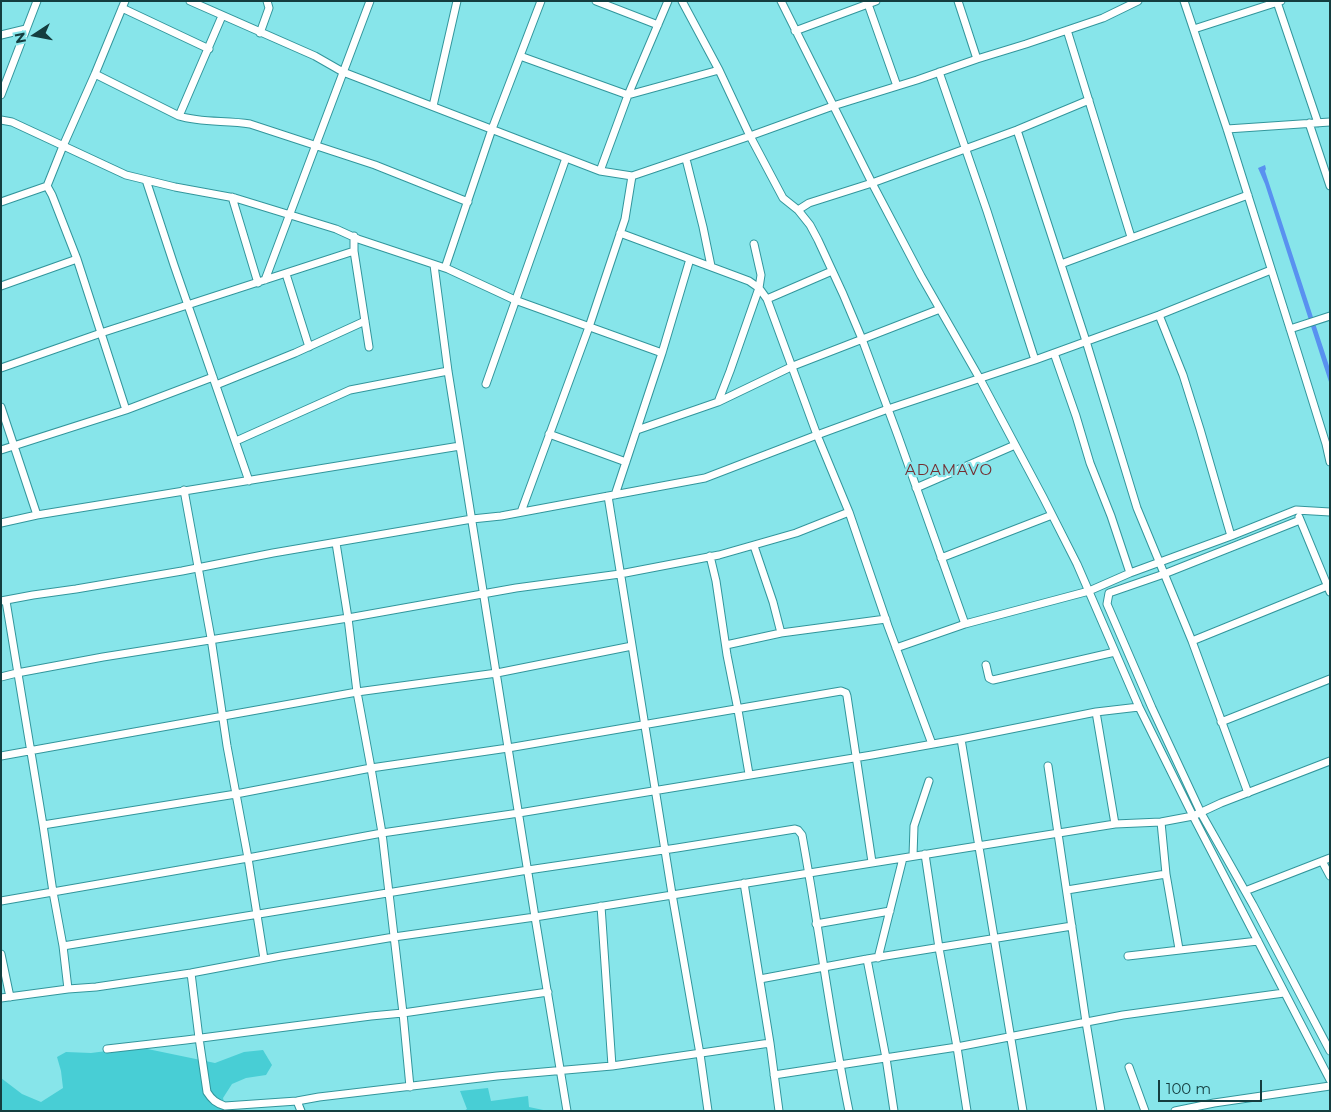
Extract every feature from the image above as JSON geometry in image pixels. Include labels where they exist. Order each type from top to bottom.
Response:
[{"type":"street","points":[[1,95],[37,1]]},
{"type":"street","points":[[190,1],[316,56],[344,72],[600,171],[632,176],[686,159],[833,106],[1103,18],[1138,1]]},
{"type":"street","points":[[260,33],[269,8],[267,1]]},
{"type":"street","points":[[261,281],[290,215],[370,1]]},
{"type":"street","points":[[432,106],[457,1]]},
{"type":"street","points":[[445,268],[492,129],[541,1]]},
{"type":"street","points":[[596,1],[658,25]]},
{"type":"street","points":[[600,171],[628,95],[668,1]]},
{"type":"street","points":[[682,1],[719,70],[750,136],[784,198],[798,210],[810,225],[818,240],[862,339],[965,624]]},
{"type":"street","points":[[780,1],[872,183],[980,379],[1052,515],[1089,591],[1139,707],[1193,816],[1330,1080]]},
{"type":"street","points":[[795,31],[876,1]]},
{"type":"street","points":[[958,1],[977,59]]},
{"type":"street","points":[[1184,1],[1227,129],[1330,462]]},
{"type":"street","points":[[1194,29],[1279,2],[1318,123]]},
{"type":"street","points":[[868,4],[897,86]]},
{"type":"street","points":[[126,410],[77,259],[48,186],[123,5],[208,49]]},
{"type":"street","points":[[179,116],[222,16]]},
{"type":"street","points":[[1,35],[26,29]]},
{"type":"street","points":[[1067,30],[1131,237]]},
{"type":"street","points":[[520,56],[628,95],[719,70]]},
{"type":"street","points":[[939,72],[987,211],[1035,360]]},
{"type":"street","points":[[95,74],[187,119],[250,124],[375,165],[468,202]]},
{"type":"street","points":[[798,210],[809,203],[872,183],[1017,130],[1089,100]]},
{"type":"street","points":[[1,120],[12,122],[126,175],[232,197],[336,229],[358,239],[445,268],[515,300],[662,354]]},
{"type":"street","points":[[1227,129],[1330,122]]},
{"type":"street","points":[[1309,123],[1330,186]]},
{"type":"street","points":[[1017,130],[1086,341],[1137,508],[1192,641],[1248,793]]},
{"type":"street","points":[[486,384],[566,158]]},
{"type":"street","points":[[686,159],[711,266]]},
{"type":"street","points":[[521,512],[589,327],[625,218],[632,176]]},
{"type":"street","points":[[146,180],[249,481]]},
{"type":"street","points":[[1,202],[48,186]]},
{"type":"street","points":[[1061,264],[1248,196]]},
{"type":"street","points":[[232,197],[261,281]]},
{"type":"street","points":[[620,233],[749,280],[759,288],[767,299],[817,435],[849,512],[896,648],[932,744]]},
{"type":"street","points":[[354,236],[354,251],[369,347]]},
{"type":"street","points":[[718,402],[759,288],[761,275],[754,244]]},
{"type":"street","points":[[1,368],[101,333],[354,251]]},
{"type":"street","points":[[1,286],[77,259]]},
{"type":"street","points":[[690,259],[637,430],[612,496],[620,574],[708,1111]]},
{"type":"street","points":[[434,265],[448,372],[568,1111]]},
{"type":"street","points":[[68,989],[63,946],[52,892],[31,750],[4,601],[198,568],[273,553],[521,512],[705,478],[888,409],[1035,360],[1159,315],[1271,270]]},
{"type":"street","points":[[767,299],[832,271]]},
{"type":"street","points":[[286,274],[309,347]]},
{"type":"street","points":[[637,430],[718,402],[793,366],[940,309]]},
{"type":"street","points":[[1159,315],[1200,428],[1232,536]]},
{"type":"street","points":[[1290,329],[1330,316]]},
{"type":"street","points":[[1,450],[214,381],[309,347],[365,321]]},
{"type":"street","points":[[1054,353],[1090,463],[1111,516],[1130,573]]},
{"type":"street","points":[[236,441],[350,390],[448,372]]},
{"type":"street","points":[[1,407],[36,514]]},
{"type":"street","points":[[550,434],[626,462]]},
{"type":"street","points":[[916,488],[1015,445]]},
{"type":"street","points":[[1,523],[36,514],[460,446]]},
{"type":"street","points":[[184,490],[264,959]]},
{"type":"street","points":[[1192,641],[1329,588],[1296,510]]},
{"type":"street","points":[[896,648],[965,624],[1089,591],[1130,573],[1232,536],[1296,510],[1330,512]]},
{"type":"street","points":[[1,677],[103,657],[348,618],[516,588],[620,574],[754,546],[796,533],[849,512]]},
{"type":"street","points":[[941,558],[1052,515]]},
{"type":"street","points":[[1300,520],[1164,574],[1109,593],[1107,604],[1152,708],[1201,813],[1300,992],[1330,1051]]},
{"type":"street","points":[[336,543],[357,692],[372,768],[382,833],[410,1087]]},
{"type":"street","points":[[754,546],[773,602],[781,633]]},
{"type":"street","points":[[710,556],[716,581],[748,774]]},
{"type":"street","points":[[726,645],[781,633],[886,619]]},
{"type":"street","points":[[1,756],[357,692],[497,673],[632,646]]},
{"type":"street","points":[[986,665],[990,678],[993,680],[1115,652]]},
{"type":"street","points":[[1221,722],[1330,679]]},
{"type":"street","points":[[43,825],[236,794],[372,768],[646,726],[841,691],[847,696],[872,862]]},
{"type":"street","points":[[1,901],[382,833],[519,813],[857,757],[961,739],[1096,712],[1139,707]]},
{"type":"street","points":[[1096,712],[1116,824]]},
{"type":"street","points":[[961,739],[1023,1111]]},
{"type":"street","points":[[1,998],[192,973],[394,937],[535,917],[1116,824],[1161,822],[1193,816],[1330,761]]},
{"type":"street","points":[[1048,766],[1101,1111]]},
{"type":"street","points":[[913,856],[914,826],[929,781]]},
{"type":"street","points":[[1161,822],[1166,874],[1179,949]]},
{"type":"street","points":[[63,946],[390,892],[794,829],[798,830],[802,835],[823,968],[849,1111]]},
{"type":"street","points":[[925,854],[967,1111]]},
{"type":"street","points":[[878,958],[903,858]]},
{"type":"street","points":[[1245,891],[1330,858]]},
{"type":"street","points":[[1322,861],[1330,876]]},
{"type":"street","points":[[1067,890],[1166,874]]},
{"type":"street","points":[[744,883],[779,1111]]},
{"type":"street","points":[[601,906],[612,1066]]},
{"type":"street","points":[[816,924],[890,912]]},
{"type":"street","points":[[760,979],[867,959],[1072,926]]},
{"type":"street","points":[[1128,956],[1258,941]]},
{"type":"street","points":[[1,954],[10,996]]},
{"type":"street","points":[[867,959],[894,1111]]},
{"type":"street","points":[[192,973],[207,1092],[211,1099],[224,1106],[296,1101],[497,1076],[612,1066],[770,1043]]},
{"type":"street","points":[[107,1049],[548,992]]},
{"type":"street","points":[[774,1075],[957,1047],[1123,1015],[1284,993]]},
{"type":"street","points":[[1129,1067],[1145,1111]]},
{"type":"street","points":[[1175,1111],[1214,1103],[1330,1086]]},
{"type":"street","points":[[296,1101],[301,1111]]},
{"type":"street","points":[[1214,1103],[1217,1111]]},
{"type":"shaded area","points":[[1265,165],[1265,171],[1330,369],[1330,385],[1265,184],[1258,168]]},
{"type":"shaded area","points":[[138,1047],[215,1063],[244,1052],[263,1050],[272,1065],[266,1075],[246,1078],[232,1084],[223,1098],[226,1111],[1,1111],[1,1078],[22,1094],[41,1102],[63,1088],[57,1057],[66,1052],[91,1053]]},
{"type":"shaded area","points":[[488,1088],[491,1101],[528,1096],[529,1107],[548,1111],[464,1111],[467,1109],[460,1091]]},
{"type":"district","name":"ADAMAVO","points":[[949,471]]}]
